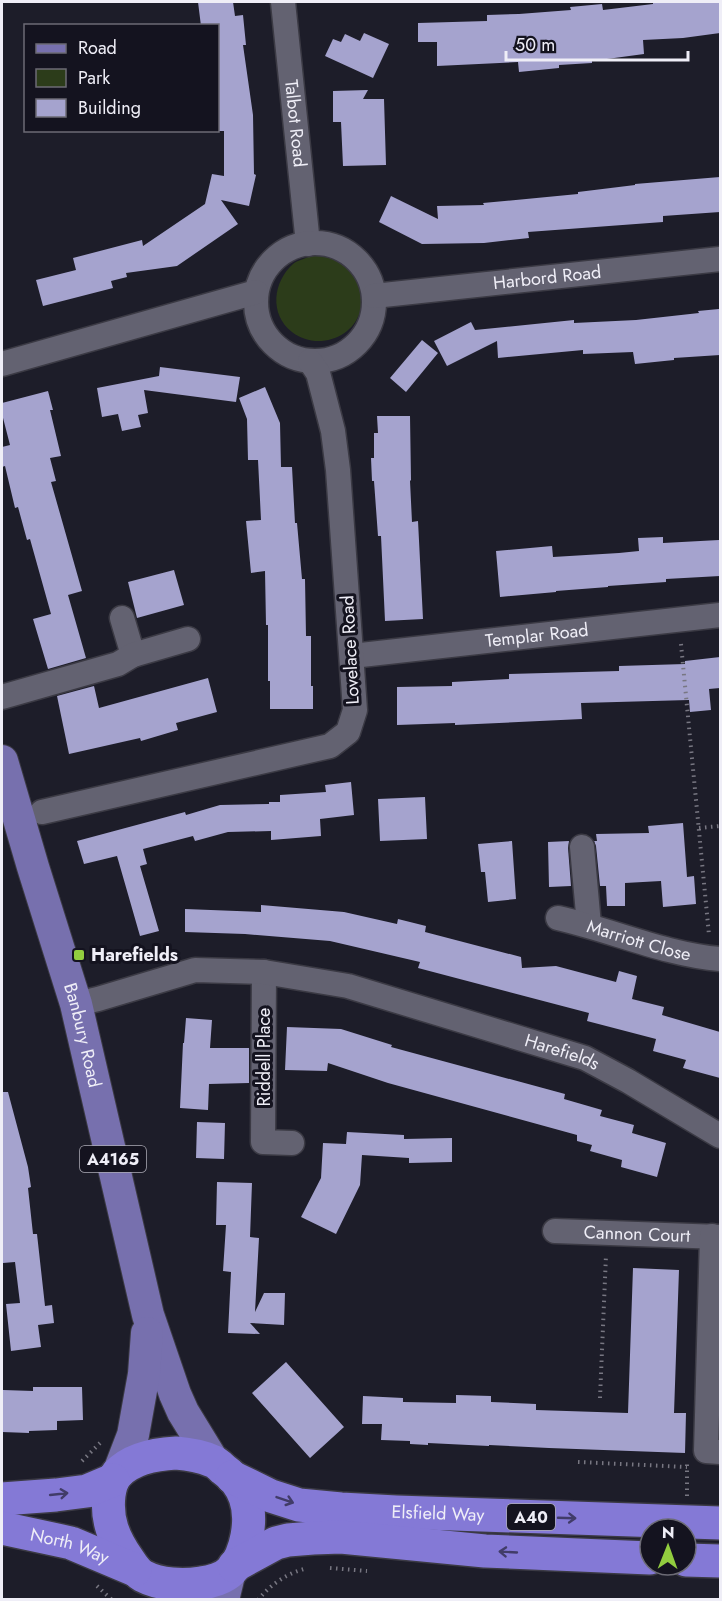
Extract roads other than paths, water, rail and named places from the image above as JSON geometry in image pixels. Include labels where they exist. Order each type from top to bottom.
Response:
[{"type":"highway","points":[[2,1499],[87,1491],[115,1477],[132,1462],[158,1454],[176,1453],[223,1469],[242,1490],[249,1521],[244,1545],[229,1579],[179,1584],[145,1582],[121,1549],[109,1522],[109,1497],[115,1477]]},
{"type":"highway","name":"Elsfield Way","points":[[223,1469],[271,1496],[299,1505],[408,1513],[720,1523]]},
{"type":"highway","name":"North Way","points":[[2,1528],[71,1544],[145,1582]]},
{"type":"highway","name":"Elsfield Way","points":[[229,1579],[276,1543],[313,1538],[341,1537],[485,1551],[638,1557]]},
{"type":"highway","points":[[698,1560],[720,1561]]},
{"type":"main road","name":"Banbury Road","points":[[2,761],[76,1004],[148,1315],[174,1394],[183,1412],[223,1469]]},
{"type":"main road","name":"Banbury Road","points":[[115,1477],[133,1435],[139,1408],[148,1315]]},
{"type":"street","name":"Talbot Road","points":[[283,2],[308,244]]},
{"type":"street","points":[[322,243],[334,246],[351,255],[364,270],[374,296],[374,308],[370,325],[357,344],[345,353],[329,360],[310,361],[288,355],[264,332],[257,317],[256,292],[264,271],[272,261],[289,249],[322,243]]},
{"type":"street","name":"Harbord Road","points":[[374,296],[720,259]]},
{"type":"street","points":[[2,364],[256,292]]},
{"type":"street","name":"Lovelace Road","points":[[47,812],[330,746],[348,732],[355,710],[338,470],[333,431],[318,374],[310,361]]},
{"type":"street","name":"Templar Road","points":[[352,656],[720,615]]},
{"type":"street","points":[[122,618],[133,655]]},
{"type":"street","points":[[2,697],[118,664],[133,655],[188,639]]},
{"type":"street","points":[[582,847],[589,925]]},
{"type":"street","name":"Marriott Close","points":[[558,918],[674,951],[716,959]]},
{"type":"street","name":"Harefields","points":[[76,1004],[195,970],[264,972],[348,986],[585,1058],[720,1136]]},
{"type":"street","name":"Riddell Place","points":[[264,972],[263,1142],[292,1143]]},
{"type":"street","name":"Cannon Court","points":[[555,1231],[716,1236]]},
{"type":"street","points":[[716,1236],[706,1451],[720,1452]]},
{"type":"place","name":"Harefields","points":[[79,955]]}]
